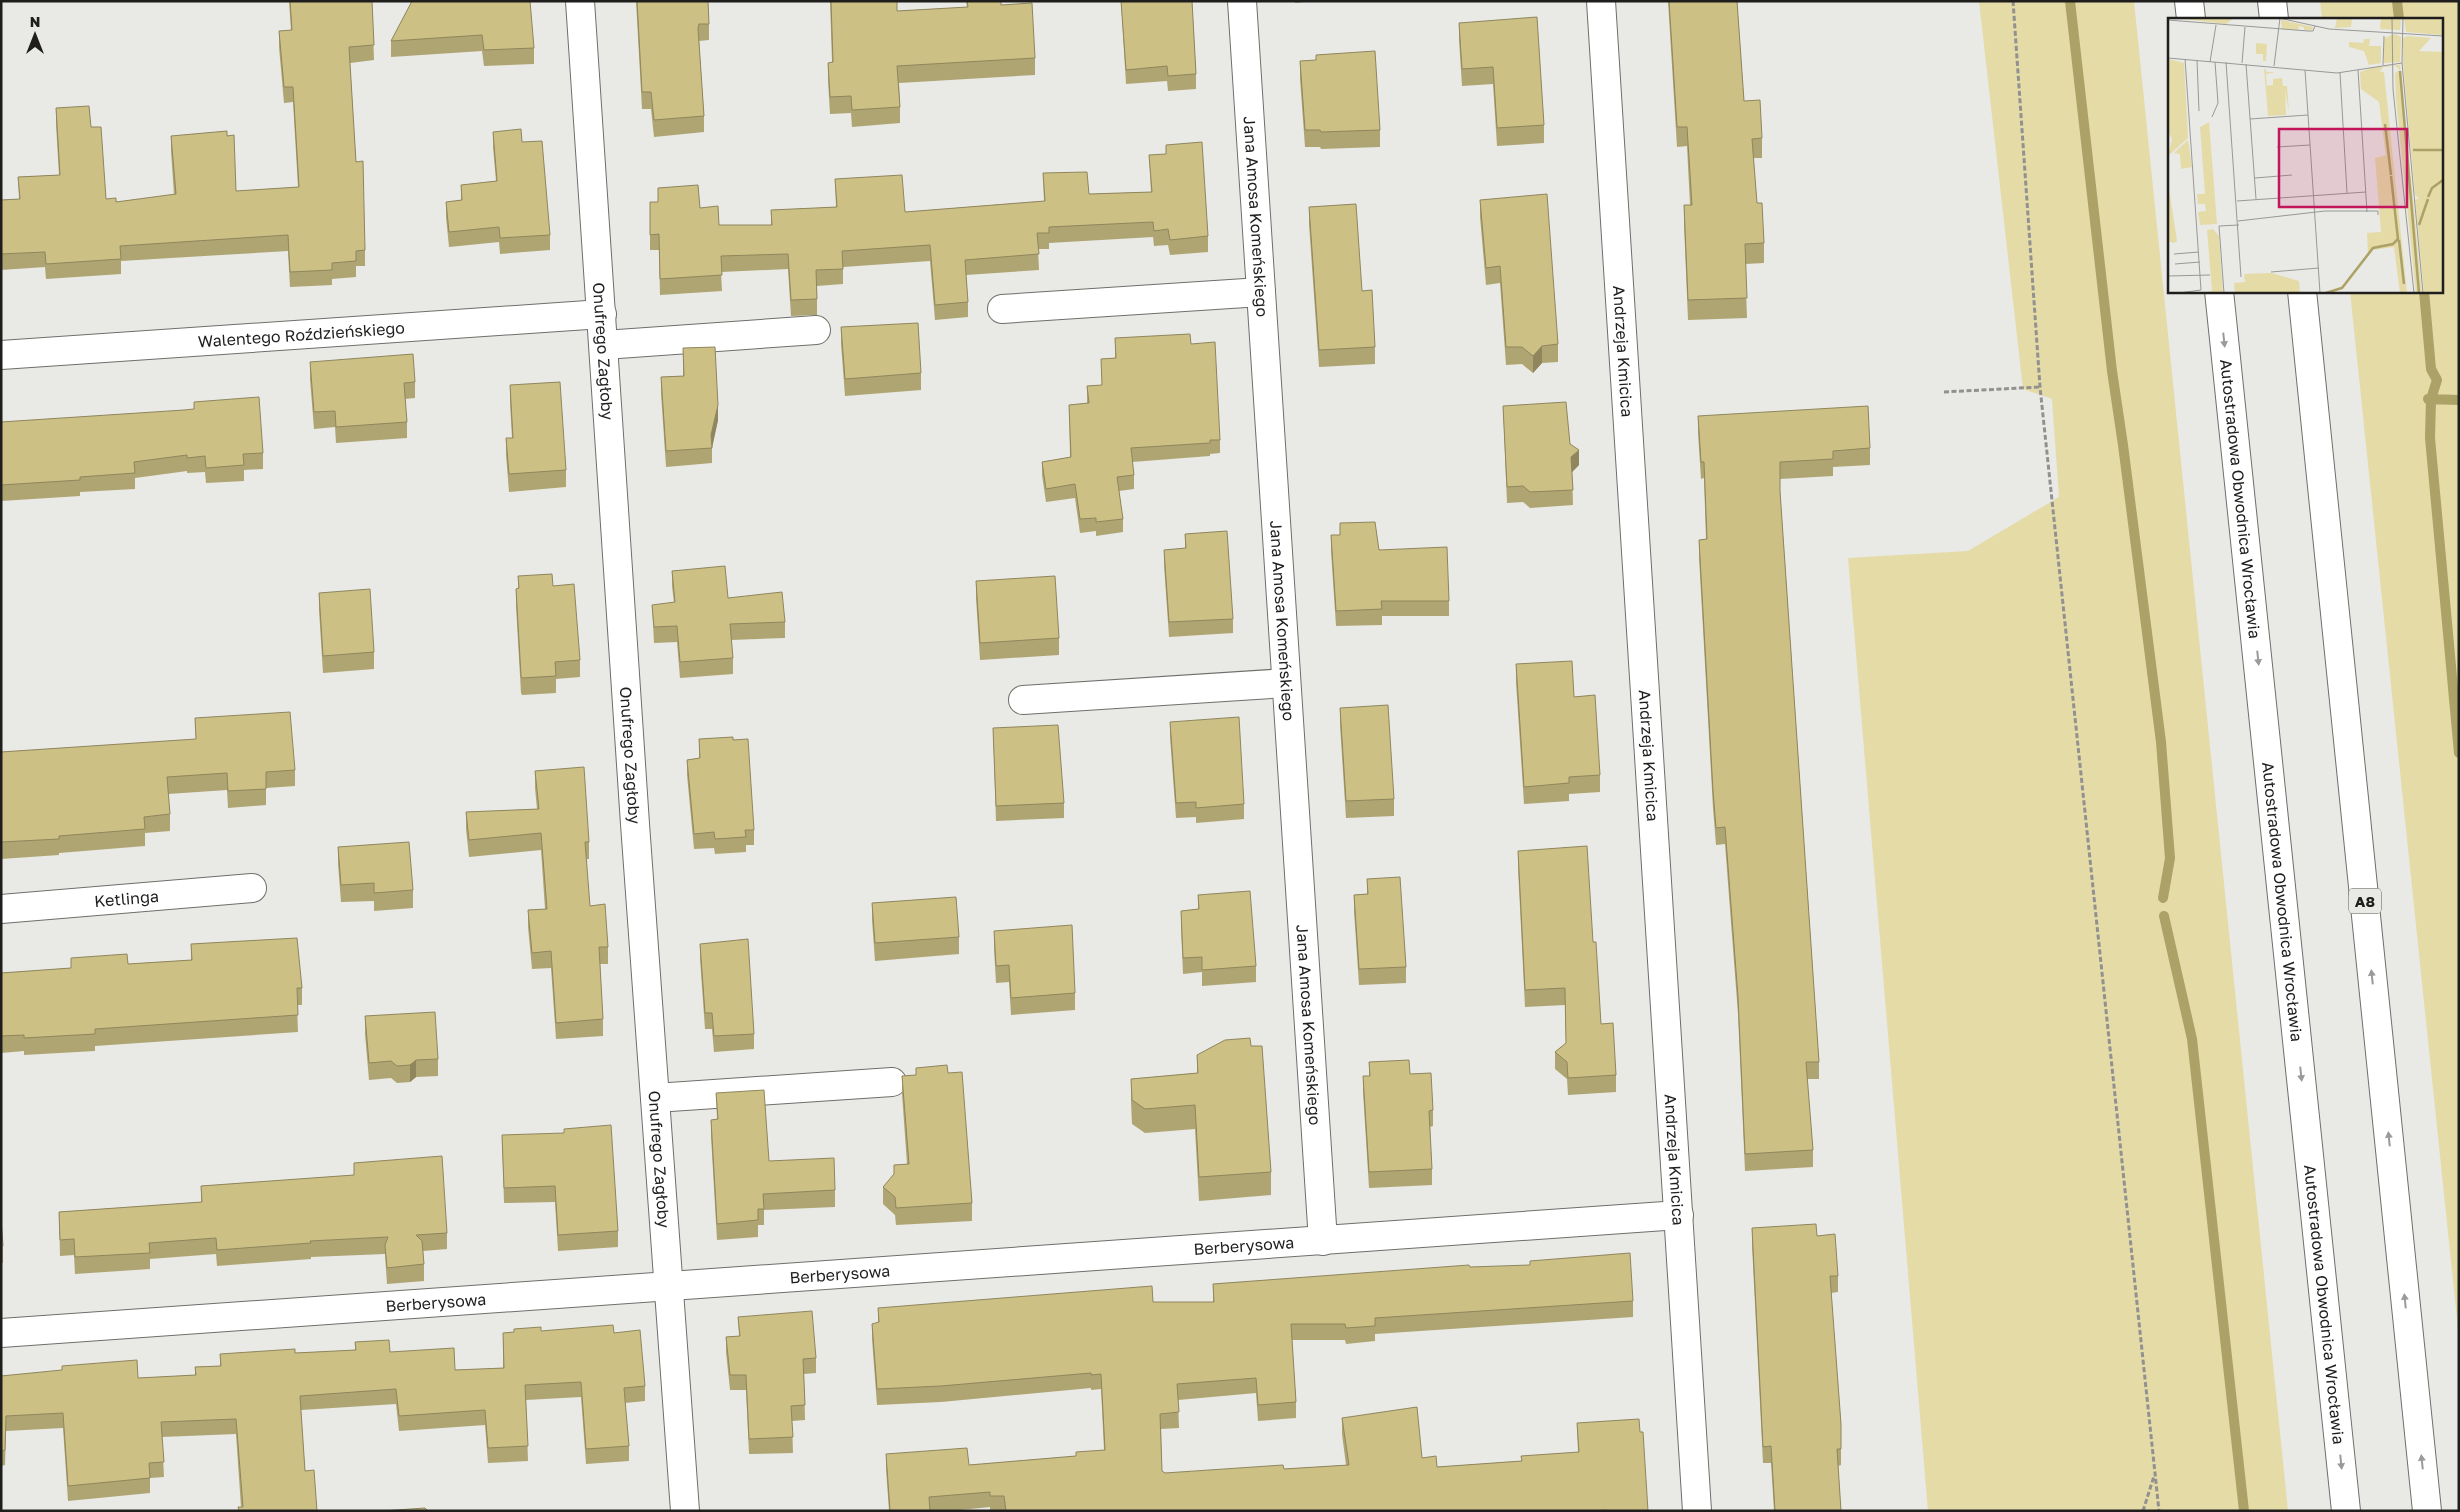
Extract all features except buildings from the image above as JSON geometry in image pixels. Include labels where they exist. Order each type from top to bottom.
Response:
[{"type":"main road","name":"Onufrego Zagłoby","points":[[580,1],[635,824],[685,1511]]},
{"type":"main road","name":"Jana Amosa Komeńskiego","points":[[1242,1],[1323,1241]]},
{"type":"main road","name":"Andrzeja Kmicica","points":[[1601,1],[1697,1511]]},
{"type":"main road","points":[[2189,1],[2191,18]]},
{"type":"main road","points":[[2272,1],[2274,18]]},
{"type":"main road","points":[[1002,309],[1261,292]]},
{"type":"main road","name":"Autostradowa Obwodnica Wrocławia","points":[[2219,292],[2346,1511]]},
{"type":"main road","name":"A8","points":[[2302,292],[2427,1511]]},
{"type":"main road","name":"Walentego Roździeńskiego","points":[[1,355],[602,314]]},
{"type":"main road","points":[[604,344],[816,330]]},
{"type":"main road","points":[[1024,700],[1286,683]]},
{"type":"main road","name":"Ketlinga","points":[[1,909],[252,888]]},
{"type":"main road","points":[[655,1098],[892,1082]]},
{"type":"main road","name":"Berberysowa","points":[[1,1333],[1679,1215]]},
{"type":"path","points":[[2013,1],[2040,387],[2159,1511]]},
{"type":"path","points":[[1944,392],[2040,387]]},
{"type":"path","points":[[2143,1511],[2155,1472]]},
{"type":"shaded area","points":[[1979,1],[2134,1],[2288,1511],[1928,1511],[1848,558],[1968,551],[2059,497],[2052,399],[2023,389]]},
{"type":"shaded area","points":[[2320,1],[2459,1],[2459,1338],[2350,292],[2442,292],[2442,18],[2322,18]]},
{"type":"waterway","points":[[2070,1],[2112,371],[2161,742],[2170,858],[2163,898]]},
{"type":"waterway","points":[[2397,1],[2399,18]]},
{"type":"waterway","points":[[2424,292],[2431,369],[2437,380],[2431,399],[2430,438],[2459,753]]},
{"type":"waterway","points":[[2428,399],[2459,400]]},
{"type":"waterway","points":[[2164,916],[2192,1039],[2244,1511]]}]
